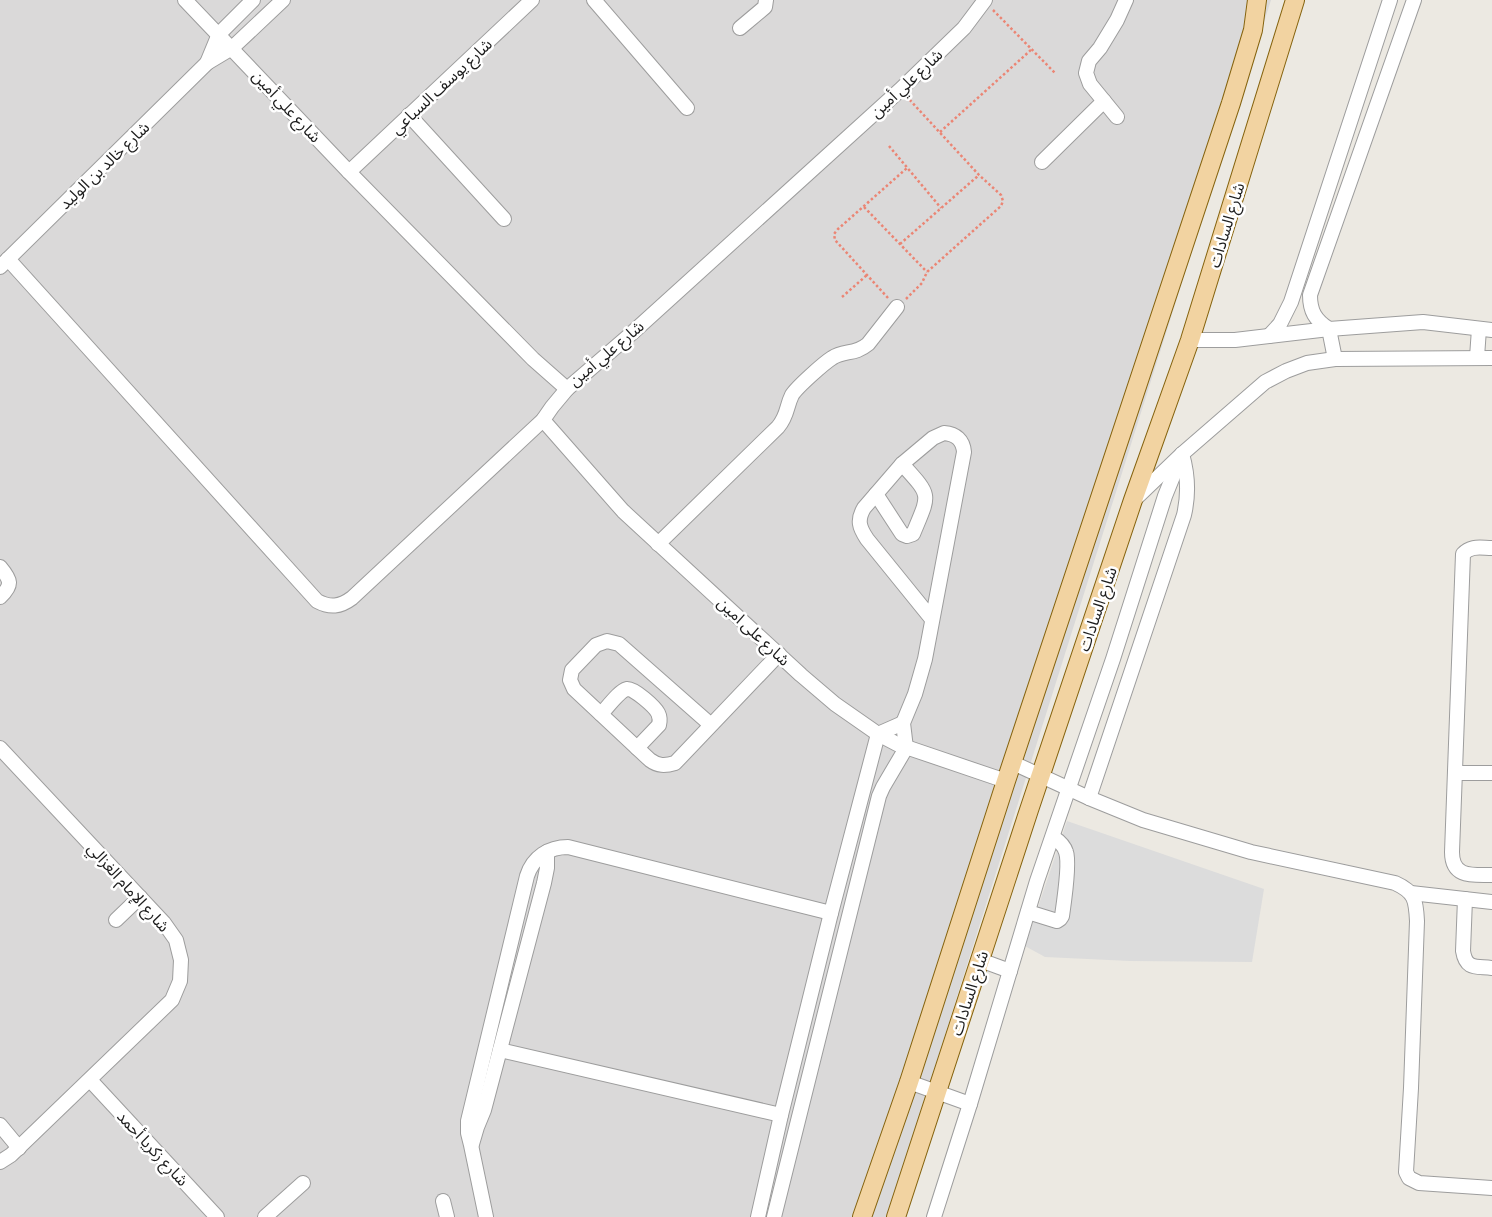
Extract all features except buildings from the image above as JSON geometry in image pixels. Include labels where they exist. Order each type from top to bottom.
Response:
[{"type":"main road","name":"شارع السادات","points":[[862,1217],[909,1082],[1006,781],[1231,103],[1253,30],[1257,0]]},
{"type":"main road","name":"شارع السادات","points":[[896,1217],[1040,775],[1190,340],[1295,0]]},
{"type":"main road","points":[[996,814],[1024,824]]},
{"type":"street","name":"شارع علي أمين","points":[[185,0],[349,172],[533,359],[567,389],[632,334],[900,90],[964,28],[985,1]]},
{"type":"street","points":[[207,63],[219,34],[254,0]]},
{"type":"street","points":[[207,63],[232,48],[283,0]]},
{"type":"street","name":"شارع يوسف السباعي","points":[[349,172],[532,0]]},
{"type":"street","points":[[594,0],[687,108]]},
{"type":"street","points":[[740,28],[765,7],[766,0]]},
{"type":"street","points":[[1117,117],[1090,84],[1087,67],[1089,61],[1118,20],[1126,0]]},
{"type":"street","points":[[1269,336],[1280,324],[1291,302],[1390,0]]},
{"type":"street","points":[[1335,359],[1329,329],[1320,324],[1314,315],[1310,305],[1310,294],[1414,0]]},
{"type":"street","name":"شارع خالد بن الوليد","points":[[4,263],[207,63]]},
{"type":"street","points":[[1364,78],[1383,87]]},
{"type":"street","points":[[1042,162],[1104,102]]},
{"type":"street","points":[[409,115],[504,219]]},
{"type":"street","points":[[4,263],[317,601],[324,605],[339,606],[352,598],[544,420],[567,389]]},
{"type":"street","points":[[658,544],[778,426],[787,412],[796,390],[831,358],[839,354],[855,352],[868,344],[897,307]]},
{"type":"street","points":[[1190,340],[1235,340],[1329,329],[1423,322],[1486,330],[1478,357]]},
{"type":"street","points":[[1134,500],[1182,454],[1265,382],[1286,371],[1307,363],[1335,359],[1492,358]]},
{"type":"street","name":"شارع على امين","points":[[544,420],[623,511],[835,704],[878,734],[906,748],[1006,781]]},
{"type":"street","points":[[903,723],[878,734],[831,913],[759,1212],[774,1214],[879,796],[906,748],[903,723],[915,694],[922,668],[964,452],[964,446],[956,436],[944,433],[933,438],[902,464],[864,508],[860,515],[859,524],[862,532],[931,618]]},
{"type":"street","points":[[934,1217],[1028,912],[1116,652],[1165,496],[1182,454]]},
{"type":"street","points":[[1089,798],[1184,515],[1188,484],[1182,454]]},
{"type":"street","points":[[876,494],[902,534],[908,536],[913,534],[926,503],[926,497],[922,486],[902,464]]},
{"type":"street","points":[[1492,548],[1473,547],[1464,554],[1452,860],[1460,871],[1467,874],[1492,875]]},
{"type":"street","points":[[0,567],[7,575],[10,585],[0,597]]},
{"type":"street","points":[[711,724],[619,644],[607,641],[596,645],[572,670],[570,675],[571,685],[574,689],[637,748],[656,764],[662,766],[675,763],[779,654]]},
{"type":"street","points":[[601,714],[621,692],[626,690],[636,692],[658,712],[659,725],[637,748]]},
{"type":"street","name":"شارع الإمام الغزالي","points":[[0,748],[164,923],[176,940],[181,960],[180,981],[172,1000],[12,1155],[0,1162]]},
{"type":"street","points":[[1013,762],[1069,790],[1143,820],[1270,856],[1395,883],[1406,888],[1414,900],[1417,921],[1406,1172],[1409,1178],[1419,1183],[1492,1188]]},
{"type":"street","points":[[1455,772],[1492,773]]},
{"type":"street","points":[[1028,912],[1057,921],[1062,916],[1067,854],[1062,844],[1053,837]]},
{"type":"street","points":[[486,1217],[467,1127],[527,876],[532,864],[541,855],[552,849],[574,848],[831,913]]},
{"type":"street","points":[[471,1145],[484,1110],[546,876],[547,852]]},
{"type":"street","points":[[1411,893],[1492,902]]},
{"type":"street","points":[[116,920],[140,897]]},
{"type":"street","points":[[1465,899],[1463,951],[1465,960],[1471,966],[1492,968]]},
{"type":"street","points":[[980,960],[1010,971]]},
{"type":"street","points":[[812,995],[828,1000]]},
{"type":"street","points":[[500,1050],[781,1115]]},
{"type":"street","name":"شارع زكريا أحمد","points":[[90,1080],[217,1217]]},
{"type":"street","points":[[909,1082],[970,1104]]},
{"type":"street","points":[[0,1125],[19,1148]]},
{"type":"street","points":[[265,1217],[304,1183]]},
{"type":"street","points":[[443,1201],[448,1217]]},
{"type":"path","points":[[985,1],[1055,73]]},
{"type":"path","points":[[940,132],[1032,49]]},
{"type":"path","points":[[900,90],[979,175],[1001,195],[1003,201],[1001,206],[927,272],[922,283],[897,307],[835,240],[834,234],[838,228],[907,168]]},
{"type":"path","points":[[889,146],[941,208]]},
{"type":"path","points":[[900,244],[979,175]]},
{"type":"path","points":[[864,207],[927,272]]},
{"type":"path","points":[[842,297],[868,275]]},
{"type":"shaded area","points":[[0,0],[1271,0],[886,1217],[0,1217]]},
{"type":"shaded area","points":[[1067,821],[1264,889],[1252,962],[1130,961],[1045,957],[1025,946]]}]
